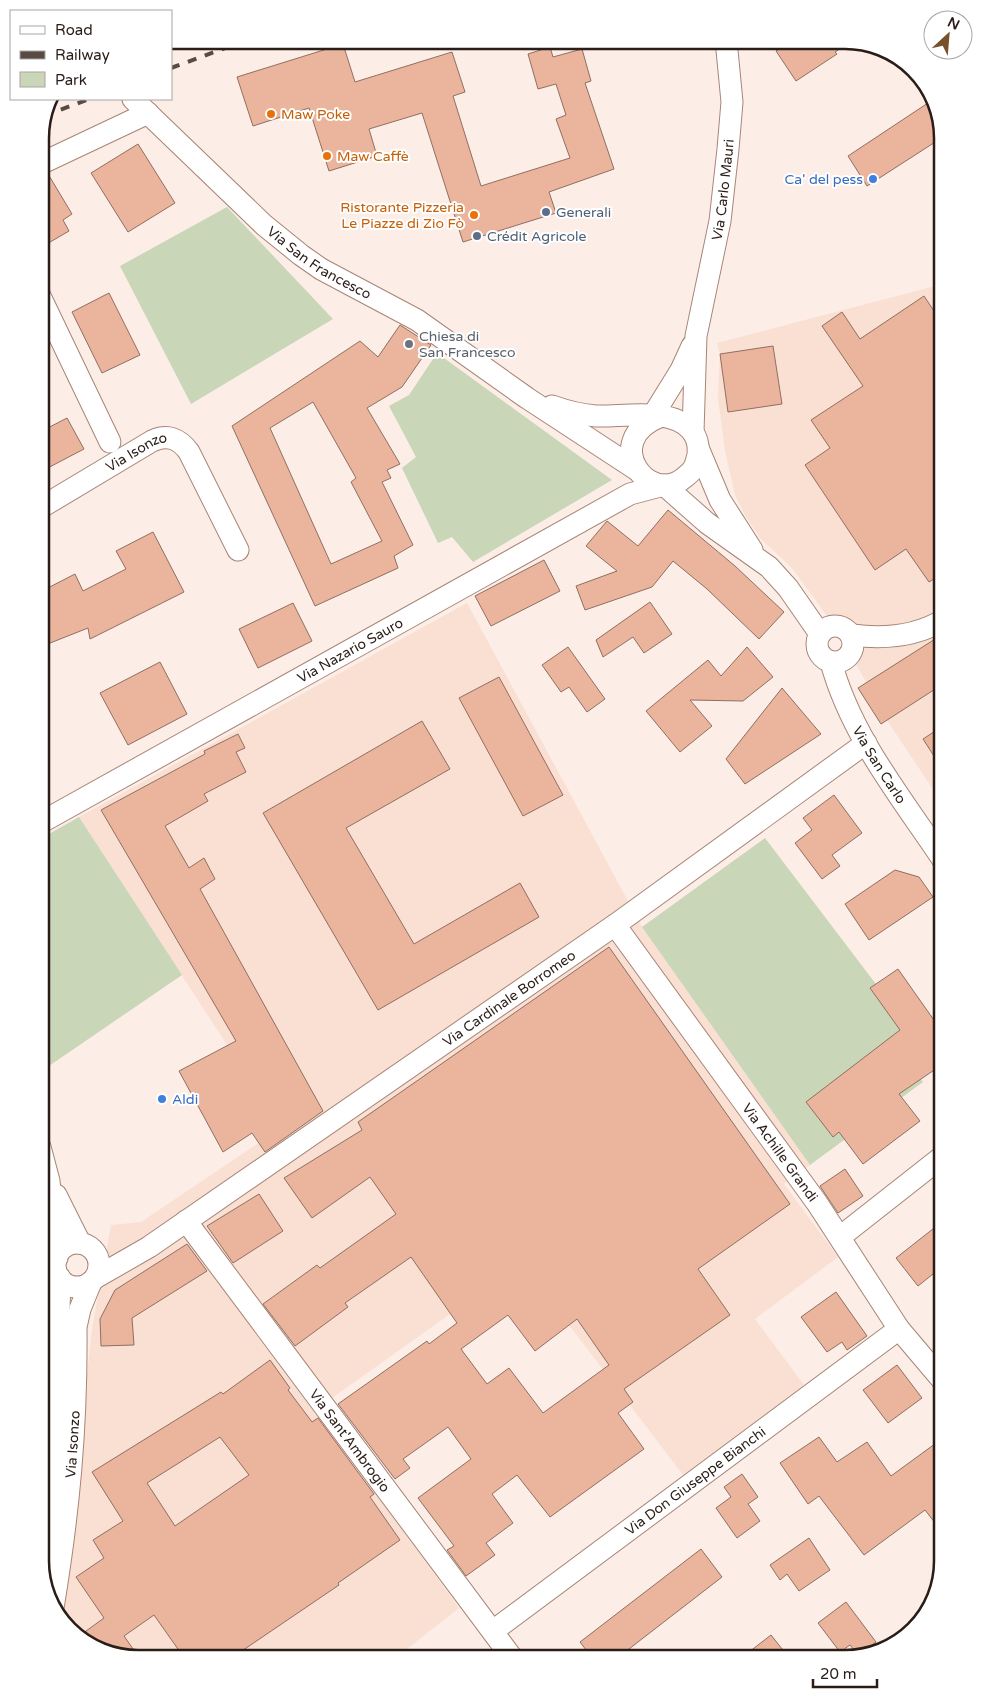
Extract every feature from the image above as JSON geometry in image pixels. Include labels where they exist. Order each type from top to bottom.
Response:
[{"type":"street","name":"Via Carlo Mauri","points":[[696,441],[696,336],[725,181],[732,102],[727,49]]},
{"type":"street","points":[[49,159],[140,106]]},
{"type":"street","name":"Via San Francesco","points":[[140,106],[257,219],[295,251],[321,269],[418,320],[528,398],[637,470]]},
{"type":"street","points":[[49,315],[110,442]]},
{"type":"street","name":"Via Carlo Mauri","points":[[653,418],[682,370],[696,336]]},
{"type":"street","name":"Via San Francesco","points":[[528,398],[580,414],[608,416],[632,413],[653,418]]},
{"type":"street","points":[[696,441],[696,464],[692,472],[676,483],[664,485],[654,483],[637,470],[632,460],[633,438],[644,424],[653,418],[674,418],[685,423],[696,441],[720,500],[756,556],[788,588],[820,634]]},
{"type":"street","name":"Via Isonzo","points":[[49,503],[152,441],[165,437],[172,438],[179,441],[188,452],[238,550]]},
{"type":"street","points":[[664,485],[721,534],[756,556]]},
{"type":"street","name":"Via Nazario Sauro","points":[[49,818],[630,494],[664,485]]},
{"type":"street","points":[[852,635],[878,638],[903,635],[934,624]]},
{"type":"street","points":[[832,626],[847,629],[852,635],[854,643],[852,652],[840,662],[831,662],[821,656],[818,651],[817,639],[820,634],[832,626]]},
{"type":"street","name":"Via San Carlo","points":[[831,662],[850,714],[866,743],[934,846]]},
{"type":"street","name":"Via Cardinale Borromeo","points":[[93,1280],[149,1248],[186,1220],[615,925],[866,743]]},
{"type":"street","name":"Via Achille Grandi","points":[[615,925],[840,1237],[899,1329],[934,1370]]},
{"type":"street","points":[[840,1237],[934,1163]]},
{"type":"street","name":"Via Isonzo","points":[[49,1181],[85,1245]]},
{"type":"street","name":"Via Isonzo","points":[[49,1181],[58,1268],[56,1440],[49,1500]]},
{"type":"street","name":"Via Sant'Ambrogio","points":[[186,1220],[507,1650]]},
{"type":"street","points":[[85,1245],[98,1258],[99,1265],[93,1280],[78,1287],[65,1283],[58,1268],[66,1247],[85,1245],[110,1250],[149,1248]]},
{"type":"street","name":"Via Isonzo","points":[[55,1595],[64,1543],[73,1462],[76,1327],[80,1309],[93,1280]]},
{"type":"street","name":"Via Don Giuseppe Bianchi","points":[[493,1631],[899,1329]]},
{"type":"shaded area","points":[[934,286],[934,609],[931,611],[934,615],[934,791],[882,713],[841,635],[792,568],[760,538],[735,495],[725,451],[718,398],[720,354],[717,343]]},
{"type":"shaded area","points":[[467,603],[642,927],[810,1165],[784,1184],[838,1257],[755,1319],[804,1385],[683,1475],[522,1263],[315,1410],[459,1608],[405,1650],[132,1650],[109,1646],[79,1628],[62,1608],[92,1329],[111,1225],[141,1222],[281,1128],[79,817]]},
{"type":"green space","points":[[227,207],[333,319],[191,404],[120,266]]},
{"type":"green space","points":[[437,353],[612,480],[473,562],[452,537],[438,543],[402,468],[416,457],[389,406],[409,395]]},
{"type":"green space","points":[[79,817],[182,975],[49,1066],[49,834]]},
{"type":"green space","points":[[765,838],[907,1025],[891,1040],[923,1082],[810,1165],[642,927]]},
{"type":"building","points":[[327,49],[345,49],[355,82],[452,52],[465,92],[453,96],[481,186],[570,158],[556,119],[566,115],[556,84],[538,89],[528,54],[551,49],[553,57],[582,49],[591,81],[585,83],[614,169],[549,192],[556,213],[463,242],[422,113],[369,129],[377,156],[329,171],[309,108],[253,126],[237,77]]},
{"type":"building","points":[[779,49],[840,49],[835,52],[837,54],[796,81],[776,51]]},
{"type":"building","points":[[928,103],[933,126],[934,143],[867,186],[848,156]]},
{"type":"building","points":[[138,144],[175,203],[128,232],[91,173]]},
{"type":"building","points":[[49,176],[72,214],[63,220],[69,231],[49,243]]},
{"type":"building","points":[[109,293],[140,355],[102,373],[72,312]]},
{"type":"building","points":[[924,296],[934,311],[934,579],[929,582],[906,549],[875,570],[805,465],[830,448],[811,420],[863,386],[822,326],[842,312],[860,339]]},
{"type":"building","points":[[400,325],[431,345],[402,387],[367,408],[400,464],[387,470],[391,478],[382,482],[413,545],[394,556],[398,568],[315,606],[232,426],[360,341],[378,357]],"holes":[[[313,402],[356,478],[351,482],[382,541],[331,564],[270,428]]]},
{"type":"building","points":[[773,346],[782,404],[728,412],[720,354]]},
{"type":"building","points":[[67,418],[84,449],[49,467],[49,427]]},
{"type":"building","points":[[668,510],[735,566],[784,612],[759,639],[707,589],[673,561],[652,587],[585,610],[576,586],[617,571],[586,546],[607,521],[638,546]]},
{"type":"building","points":[[153,532],[184,592],[90,639],[88,628],[49,643],[49,587],[75,574],[83,591],[126,569],[116,551]]},
{"type":"building","points":[[544,560],[560,591],[491,626],[475,596]]},
{"type":"building","points":[[650,602],[672,634],[644,653],[633,637],[603,657],[596,640]]},
{"type":"building","points":[[293,603],[312,641],[258,668],[239,629]]},
{"type":"building","points":[[934,640],[934,690],[881,724],[858,688]]},
{"type":"building","points":[[568,647],[605,699],[587,712],[569,687],[561,692],[542,665]]},
{"type":"building","points":[[747,647],[773,677],[743,701],[690,700],[712,726],[680,752],[646,711],[708,660],[721,676]]},
{"type":"building","points":[[160,662],[187,714],[128,745],[100,693]]},
{"type":"building","points":[[499,677],[563,795],[523,816],[459,698]]},
{"type":"building","points":[[782,688],[821,734],[745,784],[726,759]]},
{"type":"building","points":[[422,721],[450,769],[346,828],[414,944],[520,883],[539,917],[378,1010],[263,813]]},
{"type":"building","points":[[934,732],[934,756],[923,739]]},
{"type":"building","points":[[238,734],[245,748],[236,752],[246,772],[204,794],[208,801],[165,826],[189,868],[204,858],[215,879],[200,889],[323,1111],[265,1152],[252,1133],[223,1152],[179,1071],[236,1041],[101,810],[205,754],[204,751]]},
{"type":"building","points":[[834,795],[862,833],[832,855],[840,866],[822,879],[795,843],[812,830],[803,818]]},
{"type":"building","points":[[895,870],[919,877],[933,897],[869,940],[845,904]]},
{"type":"building","points":[[609,947],[790,1204],[698,1269],[730,1315],[624,1389],[633,1402],[618,1413],[644,1449],[550,1517],[517,1475],[492,1494],[513,1523],[486,1543],[495,1555],[466,1576],[447,1550],[454,1546],[418,1498],[471,1459],[448,1427],[403,1459],[410,1468],[395,1479],[338,1404],[427,1341],[429,1344],[457,1323],[411,1257],[345,1303],[348,1307],[295,1346],[263,1304],[317,1265],[320,1268],[396,1214],[370,1177],[312,1218],[284,1178],[362,1130],[358,1122]],"holes":[[[508,1315],[535,1351],[577,1319],[609,1365],[543,1413],[509,1368],[487,1384],[461,1349]]]},
{"type":"building","points":[[898,969],[934,1020],[934,1070],[899,1094],[920,1121],[863,1164],[839,1132],[833,1137],[806,1102],[900,1030],[870,988]]},
{"type":"building","points":[[845,1169],[863,1196],[838,1213],[820,1186]]},
{"type":"building","points":[[259,1194],[283,1231],[233,1263],[207,1226]]},
{"type":"building","points":[[934,1228],[934,1273],[918,1286],[896,1258]]},
{"type":"building","points":[[187,1244],[207,1271],[132,1318],[134,1345],[101,1346],[100,1319],[115,1290]]},
{"type":"building","points":[[836,1292],[867,1336],[847,1350],[842,1342],[827,1352],[801,1317]]},
{"type":"building","points":[[270,1360],[290,1388],[288,1390],[312,1422],[318,1418],[374,1494],[370,1497],[400,1540],[338,1583],[339,1585],[243,1650],[179,1650],[154,1615],[124,1636],[134,1650],[120,1649],[98,1641],[84,1632],[104,1618],[76,1577],[104,1558],[93,1540],[123,1521],[92,1472],[221,1392],[223,1394]],"holes":[[[220,1437],[249,1475],[175,1526],[147,1483]]]},
{"type":"building","points":[[897,1365],[922,1398],[888,1423],[863,1390]]},
{"type":"building","points":[[819,1437],[837,1462],[867,1442],[891,1476],[934,1445],[934,1522],[925,1510],[864,1555],[819,1496],[808,1504],[780,1463]]},
{"type":"building","points":[[742,1474],[758,1497],[748,1504],[760,1521],[737,1538],[716,1508],[731,1497],[724,1487]]},
{"type":"building","points":[[809,1538],[830,1570],[799,1591],[787,1574],[780,1580],[770,1565]]},
{"type":"building","points":[[701,1549],[722,1577],[628,1650],[586,1650],[580,1642]]},
{"type":"building","points":[[846,1602],[876,1642],[863,1649],[853,1649],[850,1645],[843,1650],[838,1650],[818,1623]]},
{"type":"building","points":[[771,1635],[783,1650],[752,1650]]},
{"type":"railway","points":[[172,68],[223,49]]},
{"type":"railway","points":[[52,113],[86,100]]},
{"type":"place","name":"Maw Poke","points":[[271,114]]},
{"type":"place","name":"Maw Caffè","points":[[327,156]]},
{"type":"place","name":"Ca' del pess","points":[[873,179]]},
{"type":"place","name":"Generali","points":[[546,212]]},
{"type":"place","name":"Ristorante Pizzeria Le Piazze di Zio Fò","points":[[474,215]]},
{"type":"place","name":"Crédit Agricole","points":[[477,236]]},
{"type":"place","name":"Chiesa di San Francesco","points":[[409,344]]},
{"type":"place","name":"Aldi","points":[[162,1099]]}]
